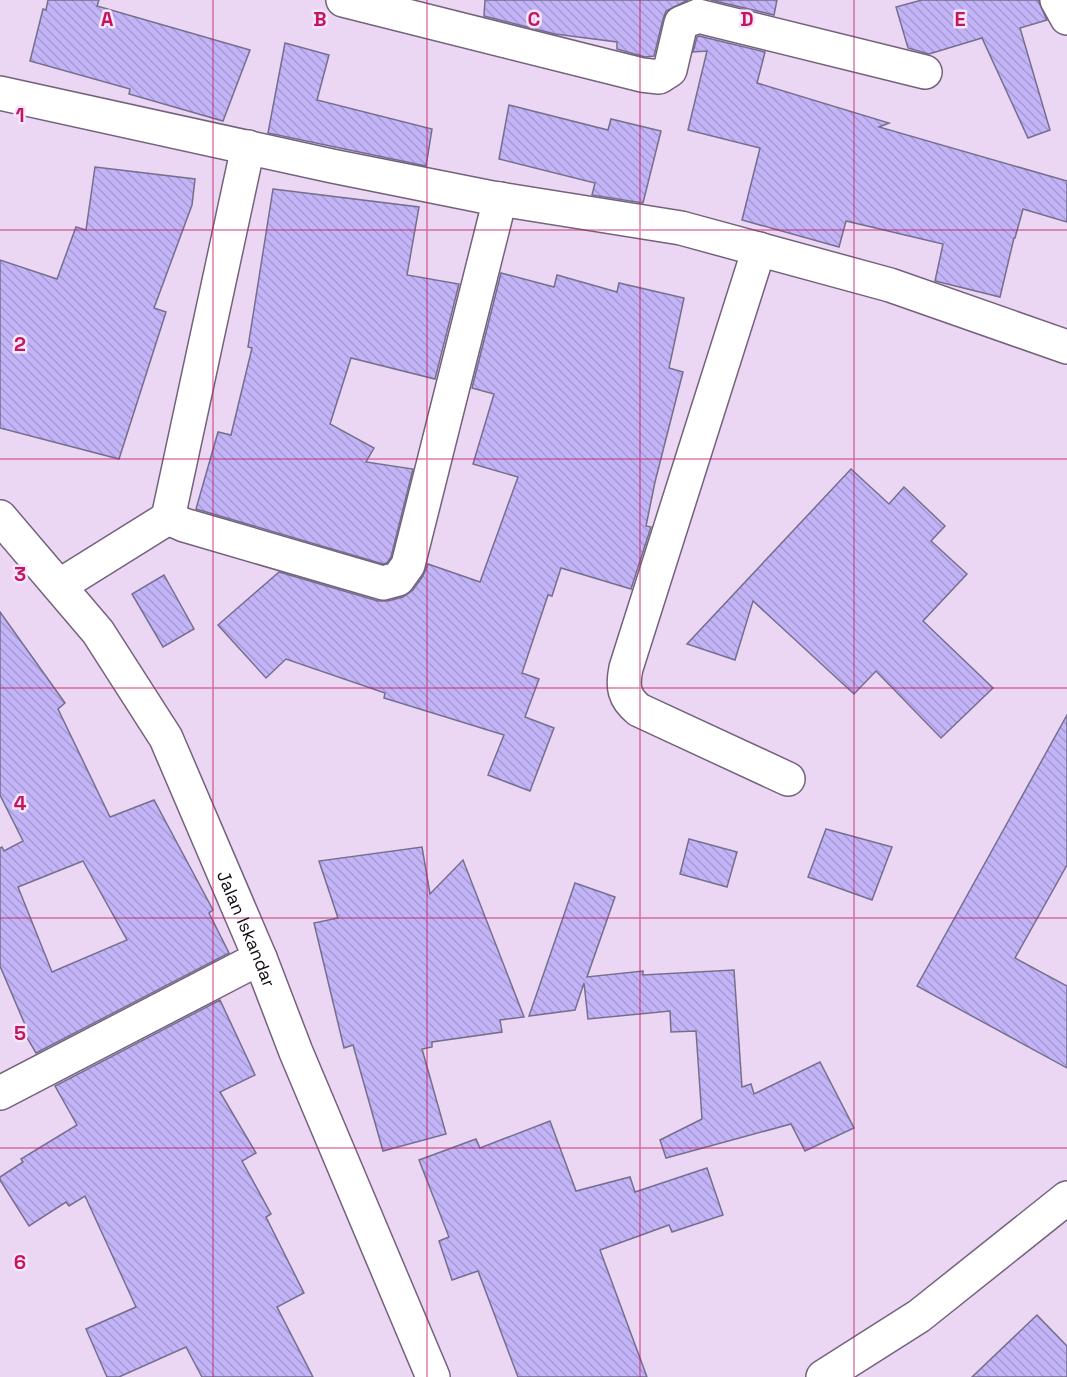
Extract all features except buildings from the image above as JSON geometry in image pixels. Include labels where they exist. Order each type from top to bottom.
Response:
[{"type":"street","points":[[343,0],[642,75],[659,77],[670,70],[681,23],[698,16],[925,72]]},
{"type":"street","points":[[1057,0],[1067,18]]},
{"type":"street","points":[[0,93],[500,199],[681,228],[890,285],[1067,347]]},
{"type":"street","points":[[59,586],[168,518],[248,147]]},
{"type":"street","points":[[168,518],[184,525],[383,583],[398,579],[408,566],[500,199]]},
{"type":"street","points":[[759,249],[626,668],[624,684],[626,698],[639,710],[788,779]]},
{"type":"street","name":"Jalan Iskandar","points":[[0,517],[98,632],[166,738],[260,958],[301,1063],[433,1377]]},
{"type":"street","points":[[0,1093],[260,958]]},
{"type":"street","points":[[823,1377],[919,1316],[1067,1198]]}]
